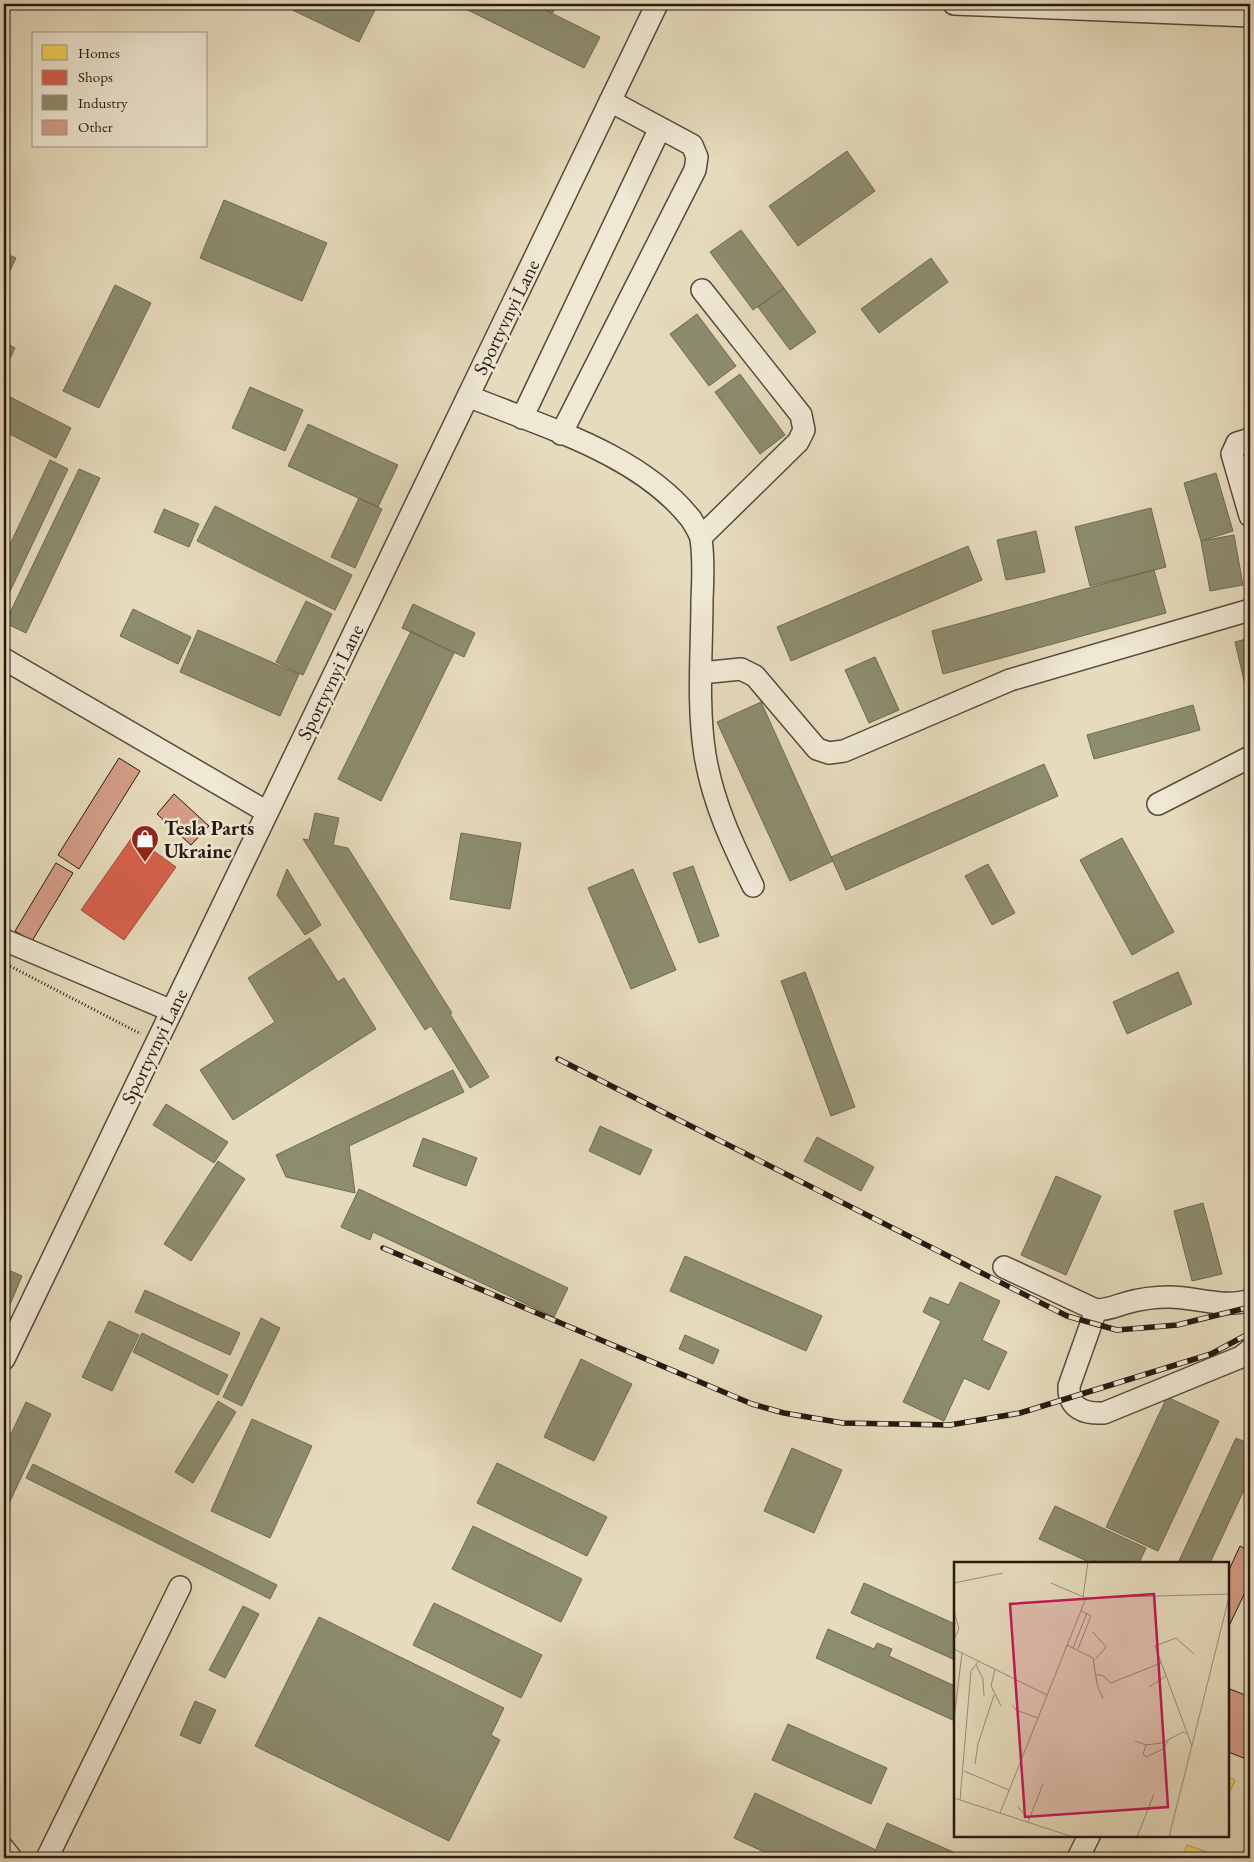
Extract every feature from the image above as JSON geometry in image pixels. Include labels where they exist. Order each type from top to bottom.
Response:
[{"type":"street","name":"Sportyvnyi Lane","points":[[4,1360],[656,4]]},
{"type":"street","points":[[954,4],[1250,16]]},
{"type":"street","points":[[561,434],[694,170],[696,157],[692,145],[610,101]]},
{"type":"street","points":[[522,418],[660,128]]},
{"type":"street","points":[[701,537],[798,442],[804,430],[801,415],[702,290]]},
{"type":"street","points":[[468,396],[613,456],[644,474],[691,519],[701,537],[703,559],[702,673],[705,753],[712,791],[724,825],[753,886]]},
{"type":"street","points":[[1250,439],[1237,443],[1232,454],[1250,516]]},
{"type":"street","points":[[702,673],[741,669],[755,676],[817,749],[829,753],[844,751],[1010,680],[1250,610]]},
{"type":"street","points":[[4,659],[267,812]]},
{"type":"street","points":[[1158,804],[1250,757]]},
{"type":"street","points":[[4,940],[172,1011]]},
{"type":"street","points":[[1004,1268],[1096,1310],[1105,1310],[1144,1299],[1168,1297],[1220,1304],[1237,1304],[1250,1300]]},
{"type":"street","points":[[1096,1310],[1069,1386],[1071,1399],[1084,1412],[1104,1413],[1241,1357],[1250,1350]]},
{"type":"street","points":[[47,1858],[180,1587]]},
{"type":"street","points":[[1078,1858],[1088,1837]]},
{"type":"street","points":[[4,1849],[11,1858]]},
{"type":"path","points":[[4,963],[156,1042]]},
{"type":"building: Homes","points":[[1229,1777],[1235,1780],[1229,1794]]},
{"type":"building: Homes","points":[[1187,1845],[1210,1853],[1208,1858],[1182,1858]]},
{"type":"building: Shops","points":[[133,836],[176,867],[124,940],[81,910]]},
{"type":"building: Industry","points":[[280,4],[378,4],[359,42]]},
{"type":"building: Industry","points":[[456,4],[533,4],[600,37],[584,68]]},
{"type":"building: Industry","points":[[534,4],[558,4],[552,14]]},
{"type":"building: Industry","points":[[847,151],[875,191],[798,246],[769,206]]},
{"type":"building: Industry","points":[[224,200],[327,243],[302,301],[200,258]]},
{"type":"building: Industry","points":[[741,230],[784,288],[753,310],[710,252]]},
{"type":"building: Industry","points":[[4,253],[16,258],[4,283]]},
{"type":"building: Industry","points":[[931,258],[948,282],[879,333],[861,309]]},
{"type":"building: Industry","points":[[115,285],[151,303],[99,408],[63,391]]},
{"type":"building: Industry","points":[[784,288],[816,332],[790,350],[758,307]]},
{"type":"building: Industry","points":[[697,314],[736,366],[709,386],[670,334]]},
{"type":"building: Industry","points":[[4,342],[15,348],[4,371]]},
{"type":"building: Industry","points":[[740,374],[785,435],[760,454],[715,392]]},
{"type":"building: Industry","points":[[250,387],[303,410],[285,451],[232,428]]},
{"type":"building: Industry","points":[[4,394],[71,428],[56,458],[4,431]]},
{"type":"building: Industry","points":[[308,424],[398,465],[378,507],[288,466]]},
{"type":"building: Industry","points":[[50,460],[68,469],[4,604],[4,557]]},
{"type":"building: Industry","points":[[79,469],[100,478],[26,633],[5,623]]},
{"type":"building: Industry","points":[[1216,473],[1233,531],[1201,541],[1184,483]]},
{"type":"building: Industry","points":[[359,498],[382,509],[355,568],[331,557]]},
{"type":"building: Industry","points":[[215,506],[352,575],[335,610],[197,541]]},
{"type":"building: Industry","points":[[1151,508],[1166,567],[1090,586],[1075,527]]},
{"type":"building: Industry","points":[[164,509],[199,524],[189,547],[154,532]]},
{"type":"building: Industry","points":[[1036,531],[1045,572],[1006,580],[997,540]]},
{"type":"building: Industry","points":[[1234,535],[1243,585],[1210,591],[1201,541]]},
{"type":"building: Industry","points":[[968,546],[982,580],[791,661],[777,627]]},
{"type":"building: Industry","points":[[1154,570],[1166,613],[943,674],[932,631]]},
{"type":"building: Industry","points":[[306,601],[332,614],[303,675],[276,662]]},
{"type":"building: Industry","points":[[413,604],[475,633],[464,657],[402,628]]},
{"type":"building: Industry","points":[[133,609],[191,637],[178,664],[120,636]]},
{"type":"building: Industry","points":[[198,630],[299,674],[280,716],[180,672]]},
{"type":"building: Industry","points":[[411,631],[454,653],[381,801],[338,779]]},
{"type":"building: Industry","points":[[1250,638],[1250,683],[1245,685],[1235,642]]},
{"type":"building: Industry","points":[[875,657],[899,710],[869,723],[845,670]]},
{"type":"building: Industry","points":[[761,702],[833,861],[790,881],[717,722]]},
{"type":"building: Industry","points":[[1193,705],[1200,730],[1094,759],[1087,735]]},
{"type":"building: Industry","points":[[1044,764],[1058,796],[846,890],[831,857]]},
{"type":"building: Industry","points":[[315,813],[339,818],[333,845],[348,848],[452,1013],[450,1014],[489,1077],[470,1088],[431,1026],[425,1030],[303,839],[309,840]]},
{"type":"building: Industry","points":[[461,833],[521,843],[510,909],[450,899]]},
{"type":"building: Industry","points":[[1122,838],[1174,932],[1132,955],[1080,860]]},
{"type":"building: Industry","points":[[988,864],[1015,913],[992,925],[965,876]]},
{"type":"building: Industry","points":[[693,866],[719,936],[699,943],[673,873]]},
{"type":"building: Industry","points":[[287,869],[321,925],[305,935],[277,895]]},
{"type":"building: Industry","points":[[633,869],[676,970],[631,989],[588,888]]},
{"type":"building: Industry","points":[[310,938],[338,982],[344,978],[376,1029],[233,1120],[200,1070],[275,1022],[248,978]]},
{"type":"building: Industry","points":[[805,972],[855,1107],[831,1116],[781,981]]},
{"type":"building: Industry","points":[[1178,972],[1192,1004],[1127,1034],[1113,1002]]},
{"type":"building: Industry","points":[[453,1070],[464,1092],[349,1146],[355,1193],[286,1177],[276,1155]]},
{"type":"building: Industry","points":[[166,1104],[228,1142],[214,1163],[153,1125]]},
{"type":"building: Industry","points":[[600,1126],[652,1150],[640,1175],[589,1151]]},
{"type":"building: Industry","points":[[817,1137],[874,1167],[861,1191],[804,1161]]},
{"type":"building: Industry","points":[[423,1138],[477,1158],[466,1186],[413,1166]]},
{"type":"building: Industry","points":[[218,1161],[245,1179],[191,1261],[164,1244]]},
{"type":"building: Industry","points":[[1056,1176],[1101,1196],[1066,1275],[1021,1255]]},
{"type":"building: Industry","points":[[359,1189],[568,1288],[554,1317],[373,1232],[370,1240],[341,1227]]},
{"type":"building: Industry","points":[[1203,1203],[1222,1274],[1192,1281],[1174,1211]]},
{"type":"building: Industry","points":[[685,1256],[822,1316],[806,1351],[670,1291]]},
{"type":"building: Industry","points":[[4,1268],[22,1276],[4,1319]]},
{"type":"building: Industry","points":[[960,1282],[1000,1301],[982,1340],[1007,1352],[989,1390],[964,1378],[944,1421],[903,1402],[941,1321],[923,1312],[930,1297],[949,1305]]},
{"type":"building: Industry","points":[[145,1290],[240,1333],[230,1355],[135,1312]]},
{"type":"building: Industry","points":[[261,1318],[280,1328],[242,1406],[223,1397]]},
{"type":"building: Industry","points":[[109,1321],[139,1335],[112,1391],[82,1377]]},
{"type":"building: Industry","points":[[142,1333],[228,1375],[218,1395],[133,1352]]},
{"type":"building: Industry","points":[[685,1335],[719,1350],[713,1364],[679,1349]]},
{"type":"building: Industry","points":[[581,1359],[632,1384],[594,1461],[544,1437]]},
{"type":"building: Industry","points":[[1167,1397],[1219,1421],[1158,1551],[1106,1527]]},
{"type":"building: Industry","points":[[218,1401],[236,1412],[193,1483],[175,1472]]},
{"type":"building: Industry","points":[[26,1402],[51,1414],[4,1514],[4,1449]]},
{"type":"building: Industry","points":[[252,1419],[312,1446],[270,1538],[211,1511]]},
{"type":"building: Industry","points":[[1236,1438],[1248,1443],[1250,1438],[1250,1477],[1210,1562],[1178,1562]]},
{"type":"building: Industry","points":[[792,1448],[842,1470],[814,1533],[764,1511]]},
{"type":"building: Industry","points":[[497,1463],[607,1517],[587,1556],[477,1503]]},
{"type":"building: Industry","points":[[33,1464],[277,1585],[270,1599],[26,1478]]},
{"type":"building: Industry","points":[[1055,1506],[1146,1548],[1139,1562],[1098,1562],[1093,1560],[1089,1562],[1039,1539]]},
{"type":"building: Industry","points":[[473,1526],[582,1579],[561,1622],[452,1569]]},
{"type":"building: Industry","points":[[864,1583],[954,1624],[954,1660],[851,1613]]},
{"type":"building: Industry","points":[[434,1603],[542,1655],[521,1698],[413,1645]]},
{"type":"building: Industry","points":[[243,1606],[259,1614],[225,1678],[209,1670]]},
{"type":"building: Industry","points":[[319,1617],[504,1708],[491,1735],[500,1740],[449,1841],[255,1746]]},
{"type":"building: Industry","points":[[828,1629],[874,1649],[877,1643],[892,1649],[889,1656],[954,1686],[954,1721],[816,1658]]},
{"type":"building: Industry","points":[[195,1701],[216,1710],[200,1744],[180,1735]]},
{"type":"building: Industry","points":[[788,1724],[887,1768],[871,1804],[772,1760]]},
{"type":"building: Industry","points":[[755,1793],[876,1850],[872,1858],[777,1858],[734,1838]]},
{"type":"building: Industry","points":[[887,1823],[967,1858],[872,1858]]},
{"type":"building: Other","points":[[119,758],[140,771],[79,869],[58,855]]},
{"type":"building: Other","points":[[174,794],[209,826],[191,845],[157,814]]},
{"type":"building: Other","points":[[56,863],[73,873],[32,941],[15,931]]},
{"type":"building: Other","points":[[1240,1546],[1250,1551],[1250,1582],[1229,1626],[1229,1570]]},
{"type":"building: Other","points":[[1230,1689],[1250,1697],[1249,1760],[1229,1752]]},
{"type":"railway","points":[[558,1059],[1067,1316],[1117,1330],[1177,1325],[1250,1307]]},
{"type":"railway","points":[[383,1248],[752,1404],[784,1413],[843,1423],[950,1425],[1020,1413],[1211,1354],[1250,1333]]},
{"type":"place","name":"Tesla Parts Ukraine","points":[[145,863]]}]
